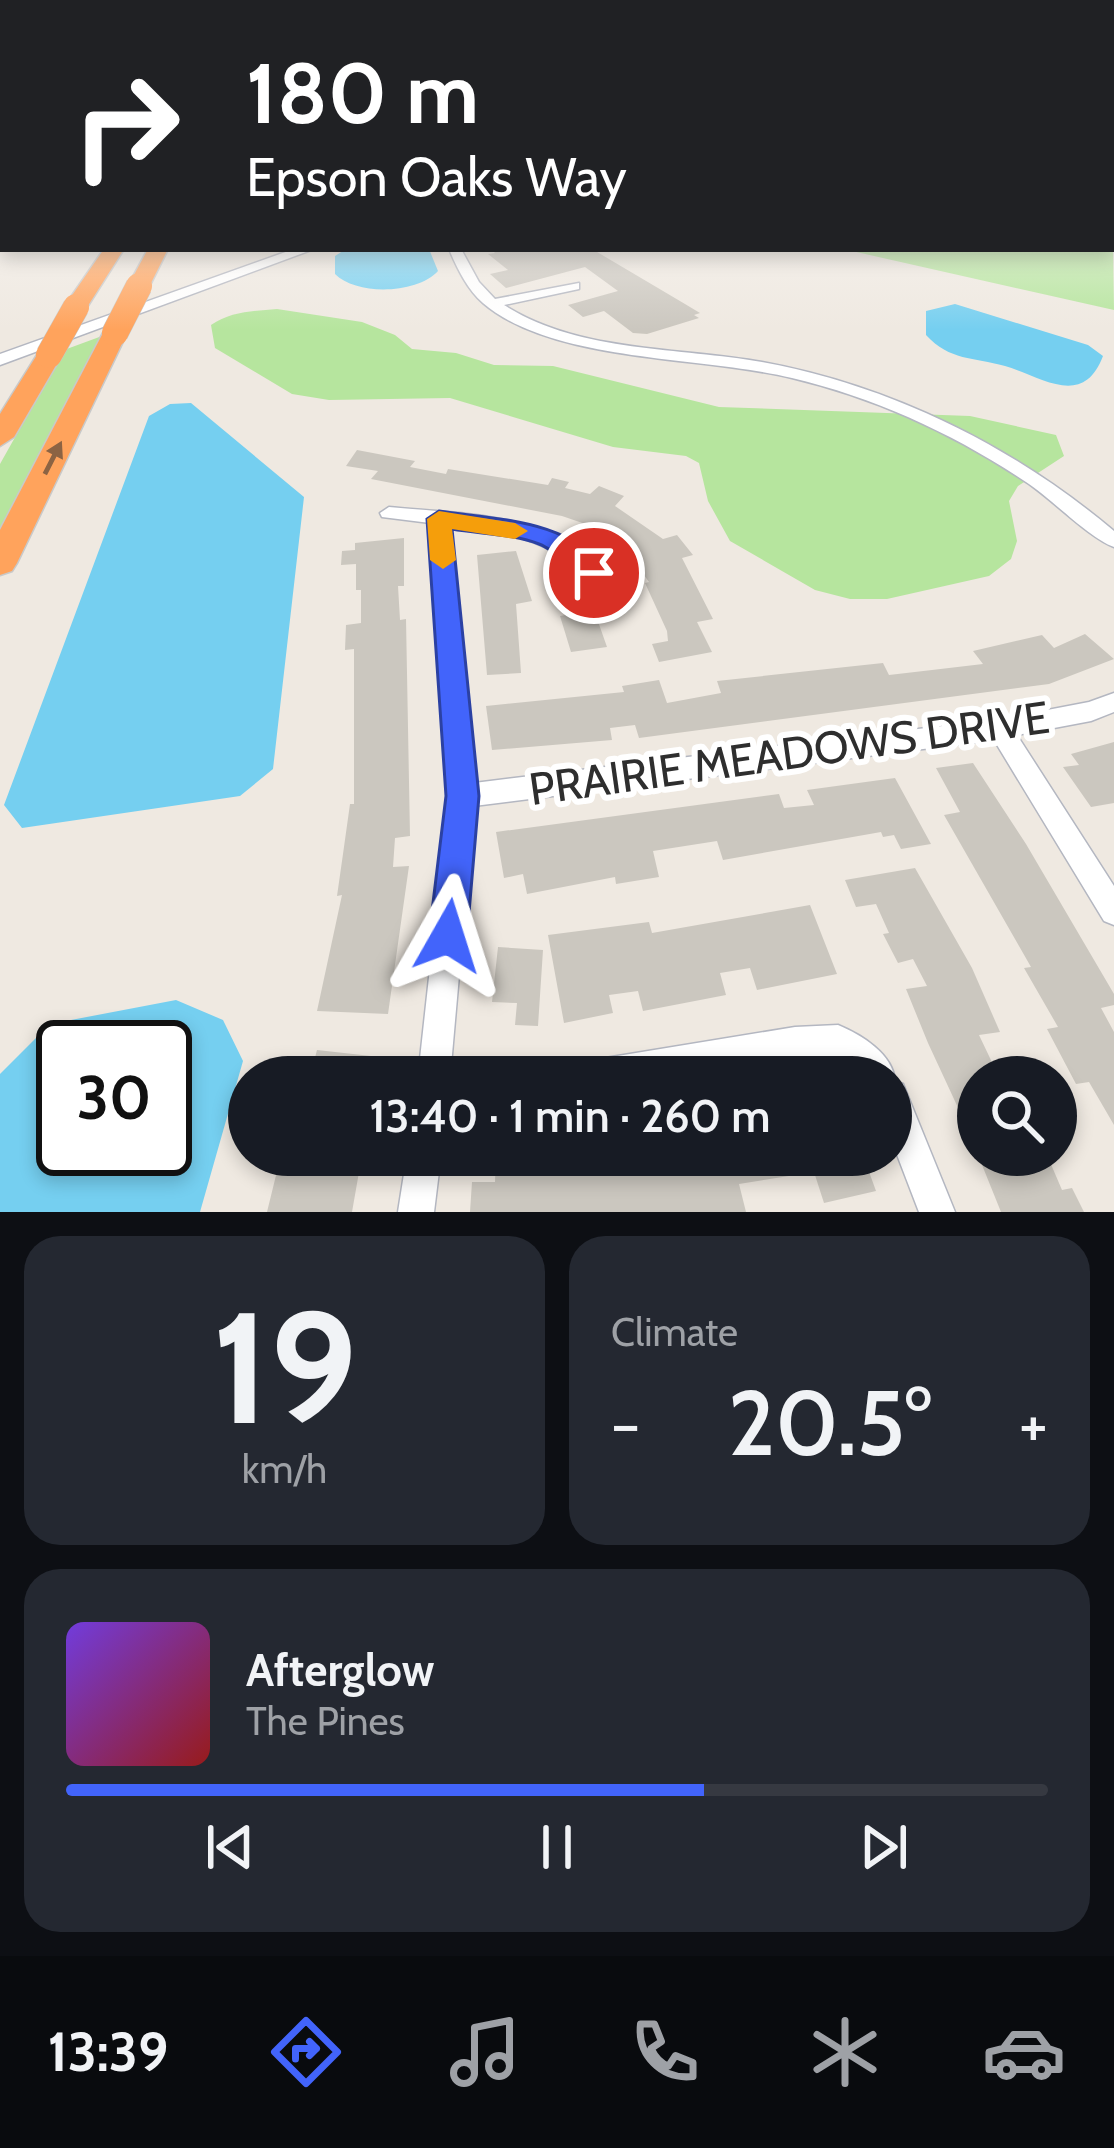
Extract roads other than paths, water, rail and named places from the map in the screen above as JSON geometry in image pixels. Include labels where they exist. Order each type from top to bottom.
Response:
[{"type":"highway","points":[[0,436],[112,252]]},
{"type":"highway","points":[[0,562],[156,252]]},
{"type":"street","points":[[0,346],[267,252]]},
{"type":"street","points":[[0,360],[299,252]]},
{"type":"street","points":[[456,252],[469,279],[492,304],[542,328],[596,342],[682,348],[896,406],[1040,481],[1114,542]]},
{"type":"street","points":[[492,304],[574,286]]},
{"type":"street","points":[[389,513],[542,536],[580,555],[594,573]]},
{"type":"street","points":[[436,1056],[463,796],[439,519]]},
{"type":"street","name":"PRAIRIE MEADOWS DRIVE","points":[[463,796],[1000,729],[1091,712],[1114,702]]},
{"type":"street","points":[[1000,729],[1114,911]]},
{"type":"street","points":[[715,1056],[838,1041],[859,1056]]},
{"type":"street","points":[[912,1149],[937,1212]]},
{"type":"street","points":[[416,1212],[421,1176]]},
{"type":"water","points":[[341,252],[430,252],[438,271],[402,288],[372,289],[335,274],[335,256]]},
{"type":"water","points":[[955,304],[1088,345],[1103,356],[1084,381],[1060,385],[953,354],[926,335],[926,311]]},
{"type":"water","points":[[191,403],[304,497],[273,769],[240,796],[22,828],[4,805],[149,416],[170,404]]},
{"type":"water","points":[[176,1000],[223,1020],[241,1056],[228,1056],[228,1114],[200,1212],[0,1212],[0,1074],[36,1038],[36,1176],[192,1176],[192,1020],[71,1020]]}]
